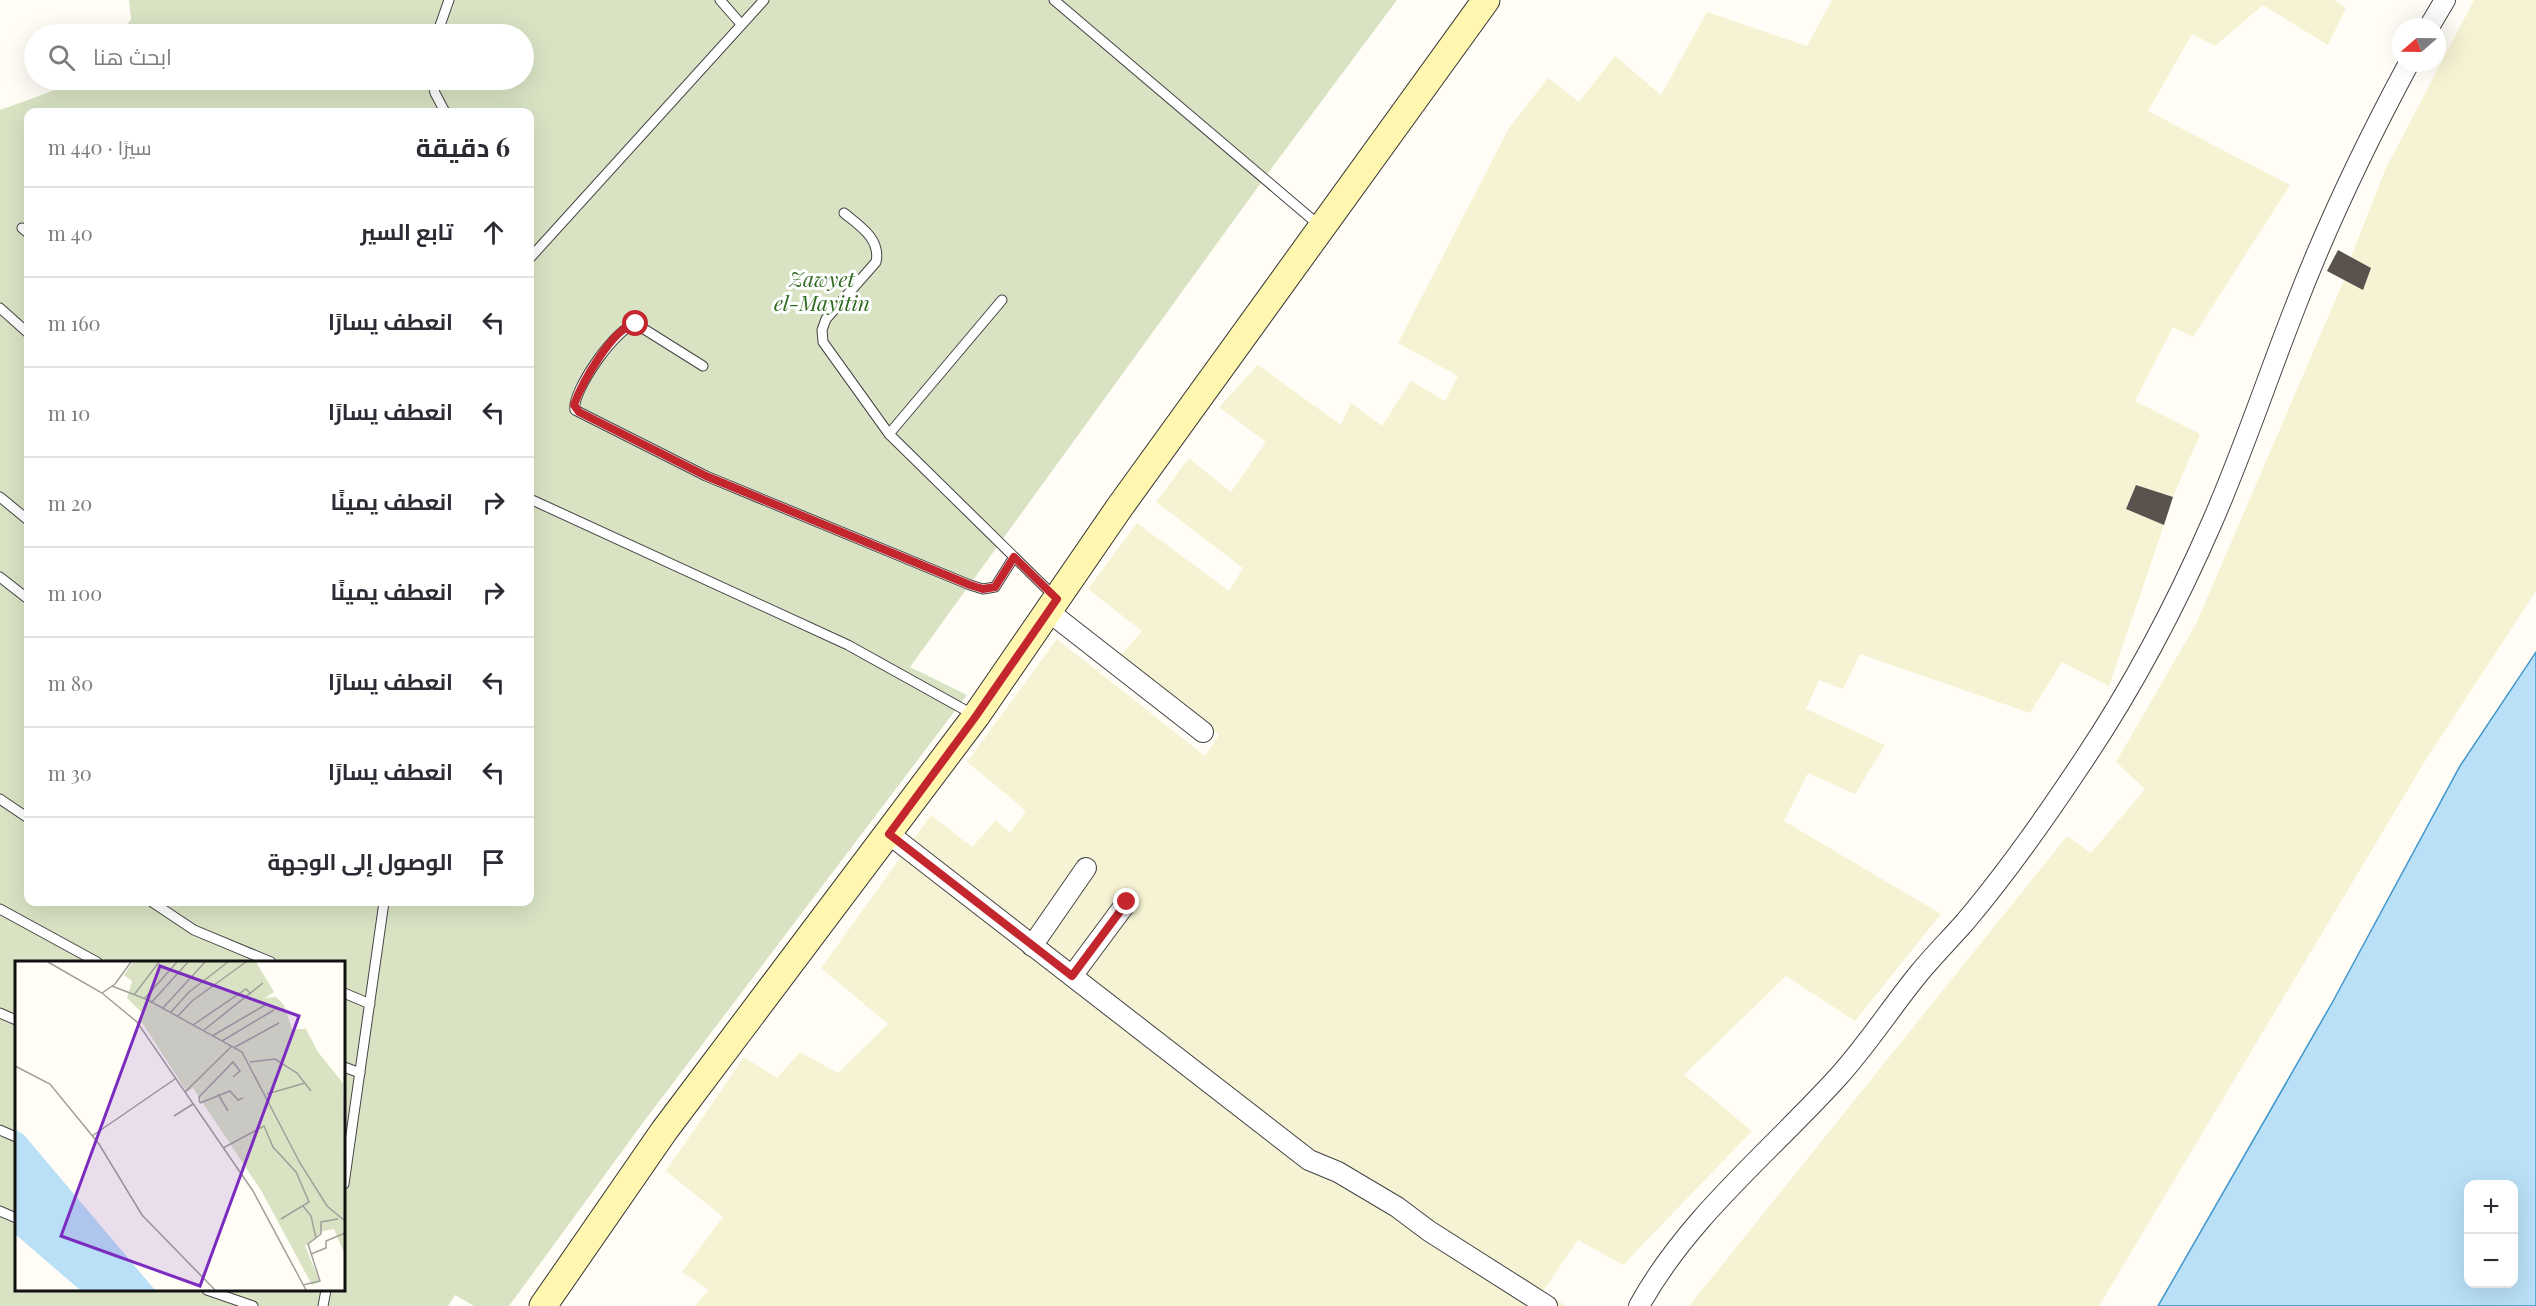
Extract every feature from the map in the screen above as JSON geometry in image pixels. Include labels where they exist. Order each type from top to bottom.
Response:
[{"type":"main road","points":[[543,1306],[664,1131],[976,716],[1126,498],[1486,0]]},
{"type":"street","points":[[2434,18],[2445,0]]},
{"type":"street","points":[[1638,1306],[1685,1238],[1842,1072],[1919,973],[1979,905],[2047,814],[2109,719],[2155,641],[2214,518],[2326,231],[2404,72]]},
{"type":"street","points":[[1053,605],[1203,732]]},
{"type":"street","points":[[889,834],[1309,1160],[1338,1172],[1397,1207],[1429,1232],[1546,1306]]},
{"type":"street","points":[[1032,946],[1086,868]]},
{"type":"street","points":[[1072,976],[1127,902]]},
{"type":"lane","points":[[441,24],[449,0]]},
{"type":"lane","points":[[720,0],[741,24]]},
{"type":"lane","points":[[534,254],[764,0]]},
{"type":"lane","points":[[1054,0],[1322,227]]},
{"type":"lane","points":[[434,90],[443,108]]},
{"type":"lane","points":[[844,213],[875,242],[878,252],[876,262],[826,319],[822,330],[823,342],[890,434],[1014,557],[1053,605]]},
{"type":"lane","points":[[890,434],[1002,300]]},
{"type":"lane","points":[[0,308],[24,329]]},
{"type":"lane","points":[[703,366],[636,324],[630,325],[607,347],[579,389],[574,405],[575,410],[706,476],[970,585],[983,589],[995,587],[1014,557]]},
{"type":"lane","points":[[0,497],[24,517]]},
{"type":"lane","points":[[534,501],[837,640],[976,716]]},
{"type":"lane","points":[[0,578],[24,596]]},
{"type":"lane","points":[[0,799],[24,815]]},
{"type":"lane","points":[[158,906],[194,930],[266,961]]},
{"type":"lane","points":[[345,1168],[383,906]]},
{"type":"lane","points":[[0,909],[93,961]]},
{"type":"lane","points":[[345,993],[370,1004]]},
{"type":"lane","points":[[0,1013],[15,1020]]},
{"type":"lane","points":[[345,1067],[360,1073]]},
{"type":"lane","points":[[0,1130],[15,1137]]},
{"type":"lane","points":[[0,1211],[15,1218]]},
{"type":"lane","points":[[210,1291],[253,1306]]},
{"type":"lane","points":[[323,1306],[326,1291]]},
{"type":"shaded area","points":[[1832,0],[2334,0],[2346,8],[2328,45],[2263,5],[2215,46],[2192,34],[2148,111],[2290,185],[2193,337],[2173,327],[2135,401],[2200,434],[2173,497],[2136,485],[2126,508],[2164,525],[2109,686],[2062,662],[2030,713],[1860,654],[1843,689],[1819,680],[1806,709],[1885,745],[1855,794],[1808,773],[1784,821],[1941,914],[1855,1021],[1786,976],[1684,1075],[1752,1131],[1623,1265],[1578,1240],[1543,1291],[1566,1306],[695,1306],[709,1290],[682,1272],[723,1217],[666,1171],[744,1057],[777,1078],[800,1052],[838,1073],[888,1024],[821,968],[931,815],[972,847],[996,820],[1010,833],[1026,811],[967,762],[1057,639],[1205,756],[1219,735],[1121,655],[1142,631],[1088,589],[1137,523],[1229,591],[1243,568],[1156,502],[1189,458],[1231,492],[1266,442],[1219,407],[1258,365],[1341,425],[1351,403],[1382,426],[1411,381],[1445,401],[1458,376],[1398,343],[1509,128],[1548,78],[1579,102],[1615,56],[1661,95],[1707,12],[1807,46]]},
{"type":"shaded area","points":[[2474,0],[2536,0],[2536,591],[2425,761],[2099,1306],[1689,1306],[2067,836],[2091,853],[2145,789],[2116,762],[2196,624],[2344,280],[2363,289],[2371,268],[2351,257],[2385,170],[2436,72],[2446,72],[2446,53]]},
{"type":"green space","name":"Zawyet el-Mayitin","points":[[129,0],[1397,0],[1271,169],[910,667],[967,695],[645,1120],[509,1306],[474,1306],[455,1295],[448,1306],[0,1306],[0,110],[54,90],[534,90],[534,24],[128,24],[131,19]]},
{"type":"water","points":[[2536,652],[2536,1306],[2158,1306],[2332,1003],[2460,766]]},
{"type":"building","points":[[2338,250],[2371,268],[2363,290],[2327,271]]},
{"type":"building","points":[[2136,485],[2173,497],[2164,525],[2126,509]]},
{"type":"route","points":[[636,324],[624,329],[607,347],[579,389],[574,405],[575,410],[706,476],[970,585],[992,589],[1014,557],[1057,599],[976,716],[889,834],[1072,976],[1127,902]]}]
